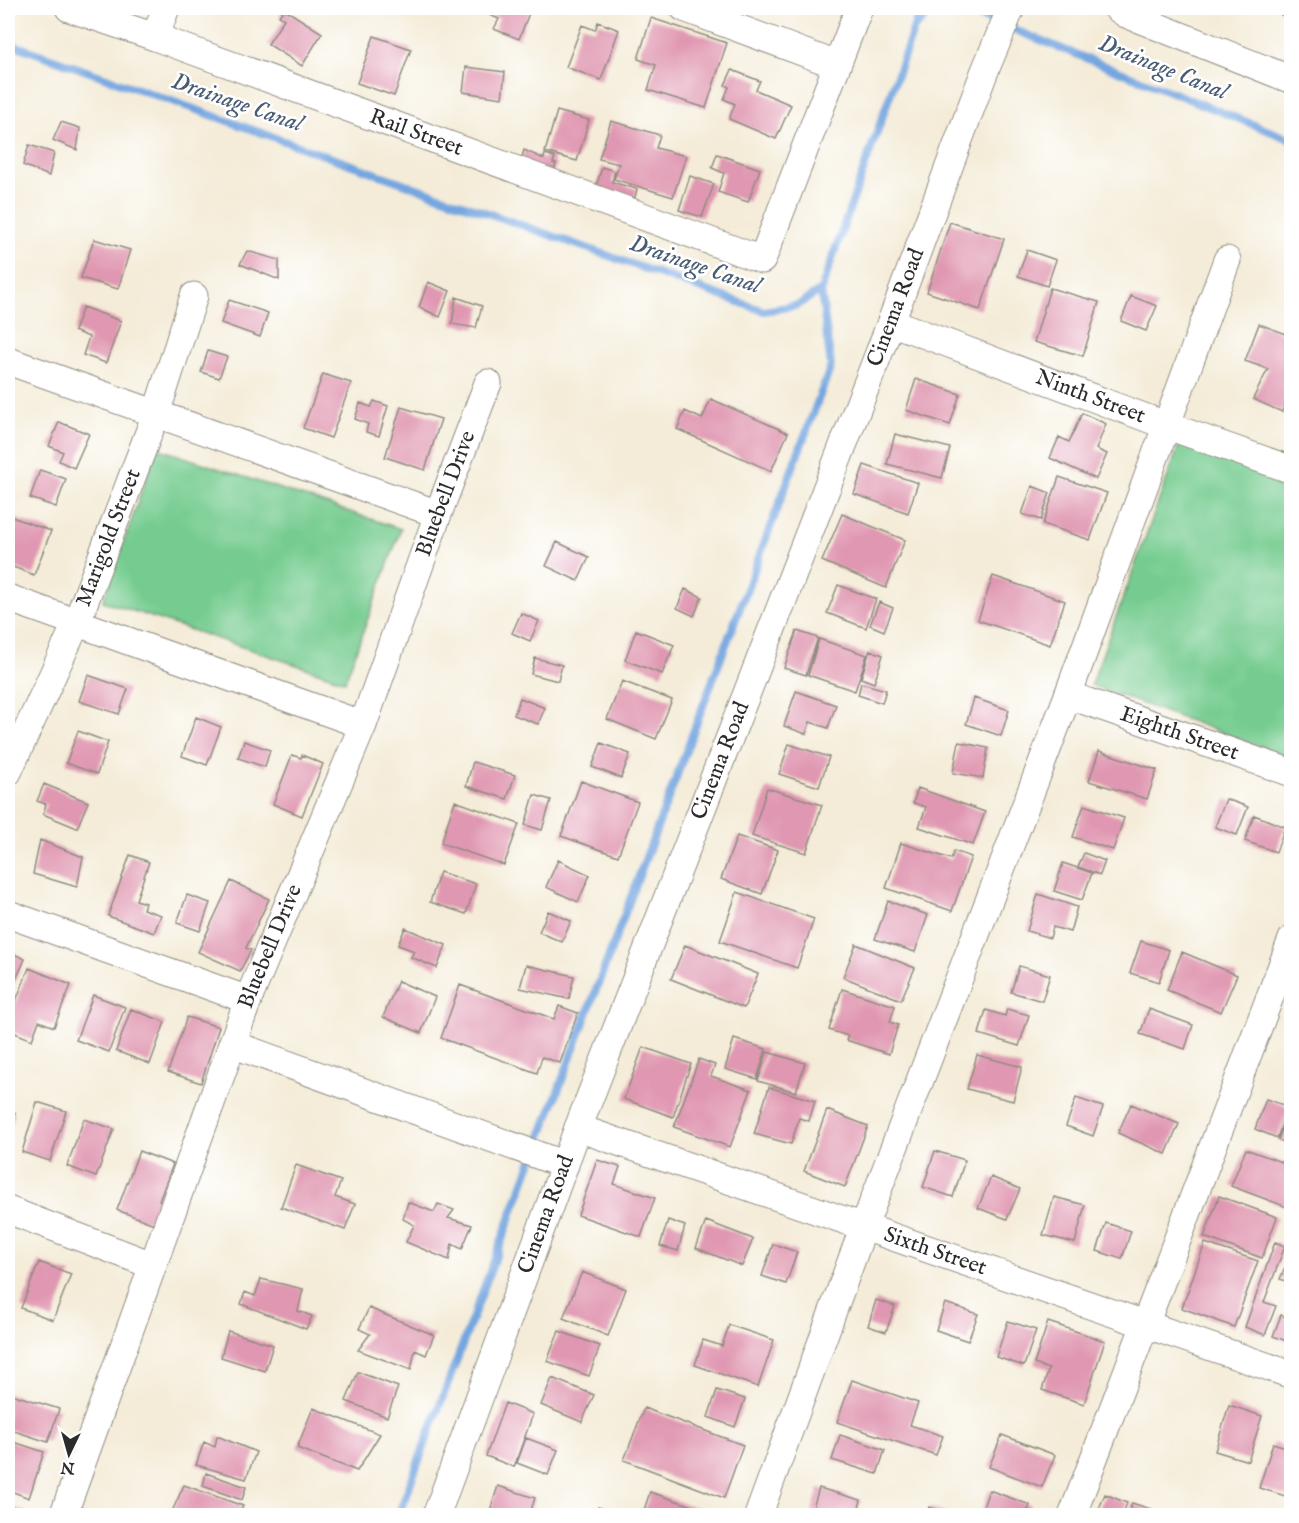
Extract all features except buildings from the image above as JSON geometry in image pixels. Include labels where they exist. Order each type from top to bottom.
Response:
[{"type":"street","name":"Rail Street","points":[[69,8],[155,37],[762,260],[837,65]]},
{"type":"street","points":[[155,37],[166,8]]},
{"type":"street","points":[[684,8],[837,65],[859,8]]},
{"type":"street","name":"Cinema Road","points":[[436,1515],[578,1128],[1011,8]]},
{"type":"street","points":[[1117,8],[1126,14],[1292,80]]},
{"type":"street","points":[[758,1515],[864,1226],[1068,695],[1227,260]]},
{"type":"street","name":"Marigold Street","points":[[8,772],[76,624],[156,414],[194,296]]},
{"type":"street","name":"Ninth Street","points":[[891,322],[1292,470]]},
{"type":"street","points":[[8,361],[438,514]]},
{"type":"street","name":"Bluebell Drive","points":[[63,1515],[248,1000],[363,725],[438,514],[488,383]]},
{"type":"street","points":[[8,598],[363,725]]},
{"type":"street","name":"Eighth Street","points":[[1068,695],[1292,773]]},
{"type":"street","points":[[8,914],[248,1000]]},
{"type":"street","points":[[1072,1515],[1292,939]]},
{"type":"street","points":[[232,1044],[565,1165]]},
{"type":"street","name":"Sixth Street","points":[[578,1128],[1292,1375]]},
{"type":"street","points":[[8,1210],[152,1265]]},
{"type":"green space","points":[[1180,443],[1291,484],[1291,758],[1091,685]]},
{"type":"green space","points":[[157,448],[401,529],[345,681],[103,601]]},
{"type":"waterway","name":"Drainage Canal","points":[[8,43],[764,311],[798,305],[821,290],[921,8]]},
{"type":"waterway","name":"Drainage Canal","points":[[917,25],[935,8],[967,11],[1292,140]]},
{"type":"waterway","points":[[398,1516],[831,366],[821,290]]}]
